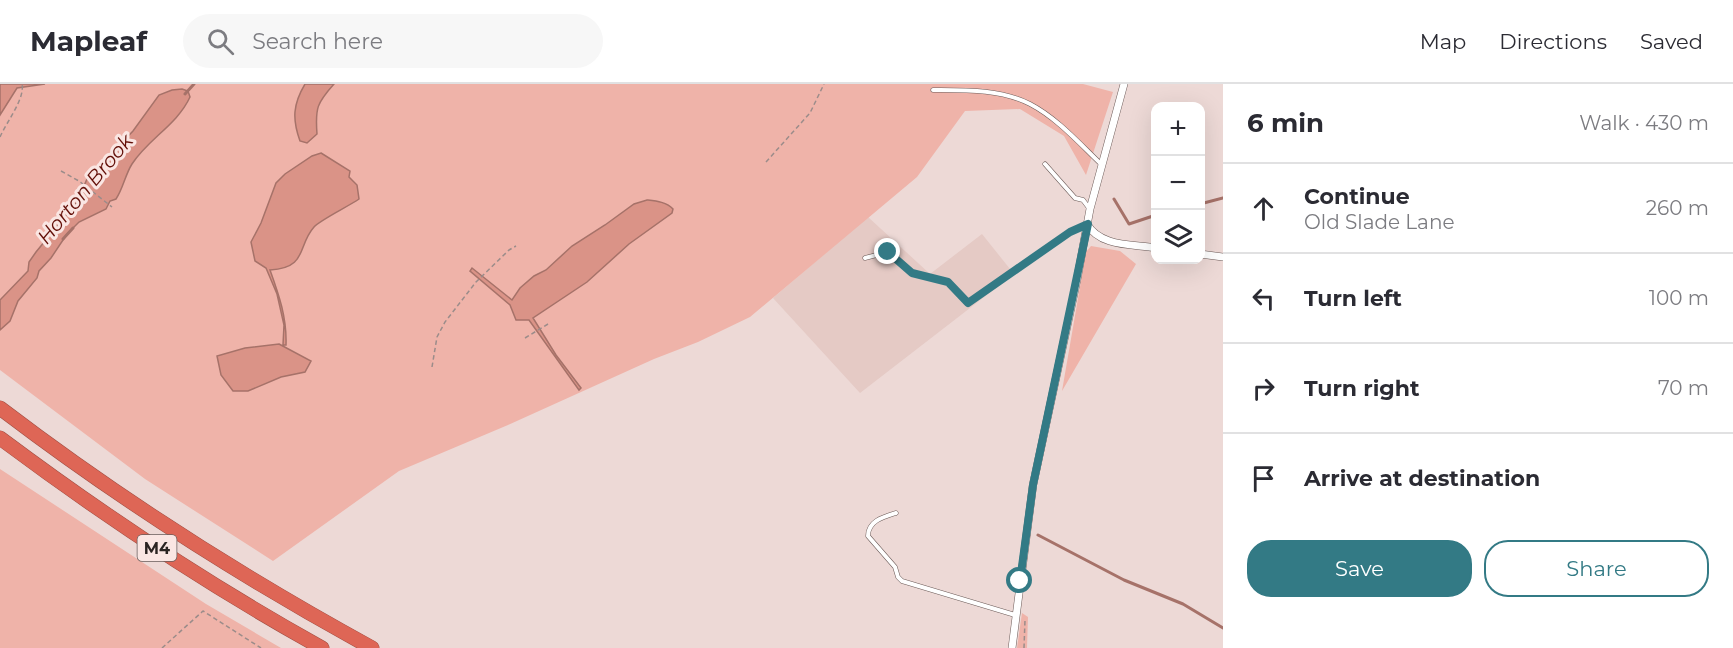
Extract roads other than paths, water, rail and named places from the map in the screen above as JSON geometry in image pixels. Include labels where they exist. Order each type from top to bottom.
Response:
[{"type":"highway","name":"M4","points":[[0,408],[97,480],[203,550],[372,648]]},
{"type":"highway","name":"M4","points":[[0,438],[79,496],[184,566],[322,648]]},
{"type":"street","points":[[1012,648],[1033,485],[1090,208],[1124,84]]},
{"type":"street","points":[[1088,224],[1098,237],[1107,241],[1151,247]]},
{"type":"street","points":[[1205,255],[1223,257]]},
{"type":"lane","points":[[933,90],[1001,94],[1032,105],[1067,131],[1102,165]]},
{"type":"lane","points":[[1045,164],[1075,198],[1083,200],[1090,208]]},
{"type":"lane","points":[[865,258],[888,252],[912,273],[948,282],[968,303],[1070,232],[1088,224]]},
{"type":"lane","points":[[896,513],[875,522],[868,530],[868,536],[895,567],[902,581],[1016,615]]},
{"type":"water","points":[[0,84],[45,84],[17,88],[0,115]]},
{"type":"water","points":[[305,84],[334,84],[318,106],[317,134],[307,143],[300,141],[295,119],[298,98]]},
{"type":"water","points":[[182,89],[188,91],[190,97],[184,107],[139,155],[130,168],[116,199],[110,201],[106,209],[79,222],[67,234],[18,301],[10,321],[0,330],[0,300],[28,271],[29,262],[77,202],[87,179],[133,131],[159,95]]},
{"type":"water","points":[[321,153],[350,171],[349,177],[357,185],[359,199],[314,227],[300,255],[291,265],[270,270],[284,316],[286,345],[283,345],[284,325],[277,294],[266,268],[255,261],[251,242],[276,183],[285,174],[312,156]]},
{"type":"water","points":[[647,200],[668,205],[673,209],[672,213],[629,244],[587,282],[533,318],[556,355],[581,388],[579,390],[529,320],[516,320],[510,305],[470,271],[472,268],[512,300],[520,288],[534,276],[546,270],[572,246],[634,204]]},
{"type":"water","points":[[279,344],[311,361],[305,372],[281,377],[248,391],[233,391],[221,375],[217,356],[245,348]]},
{"type":"waterway","name":"Horton Brook","points":[[185,94],[194,84]]},
{"type":"waterway","points":[[1205,203],[1223,198]]},
{"type":"waterway","points":[[1114,199],[1129,224],[1151,217]]},
{"type":"waterway","name":"Horton Brook","points":[[63,239],[73,228]]},
{"type":"waterway","points":[[1038,535],[1124,580],[1183,604],[1223,628]]}]
